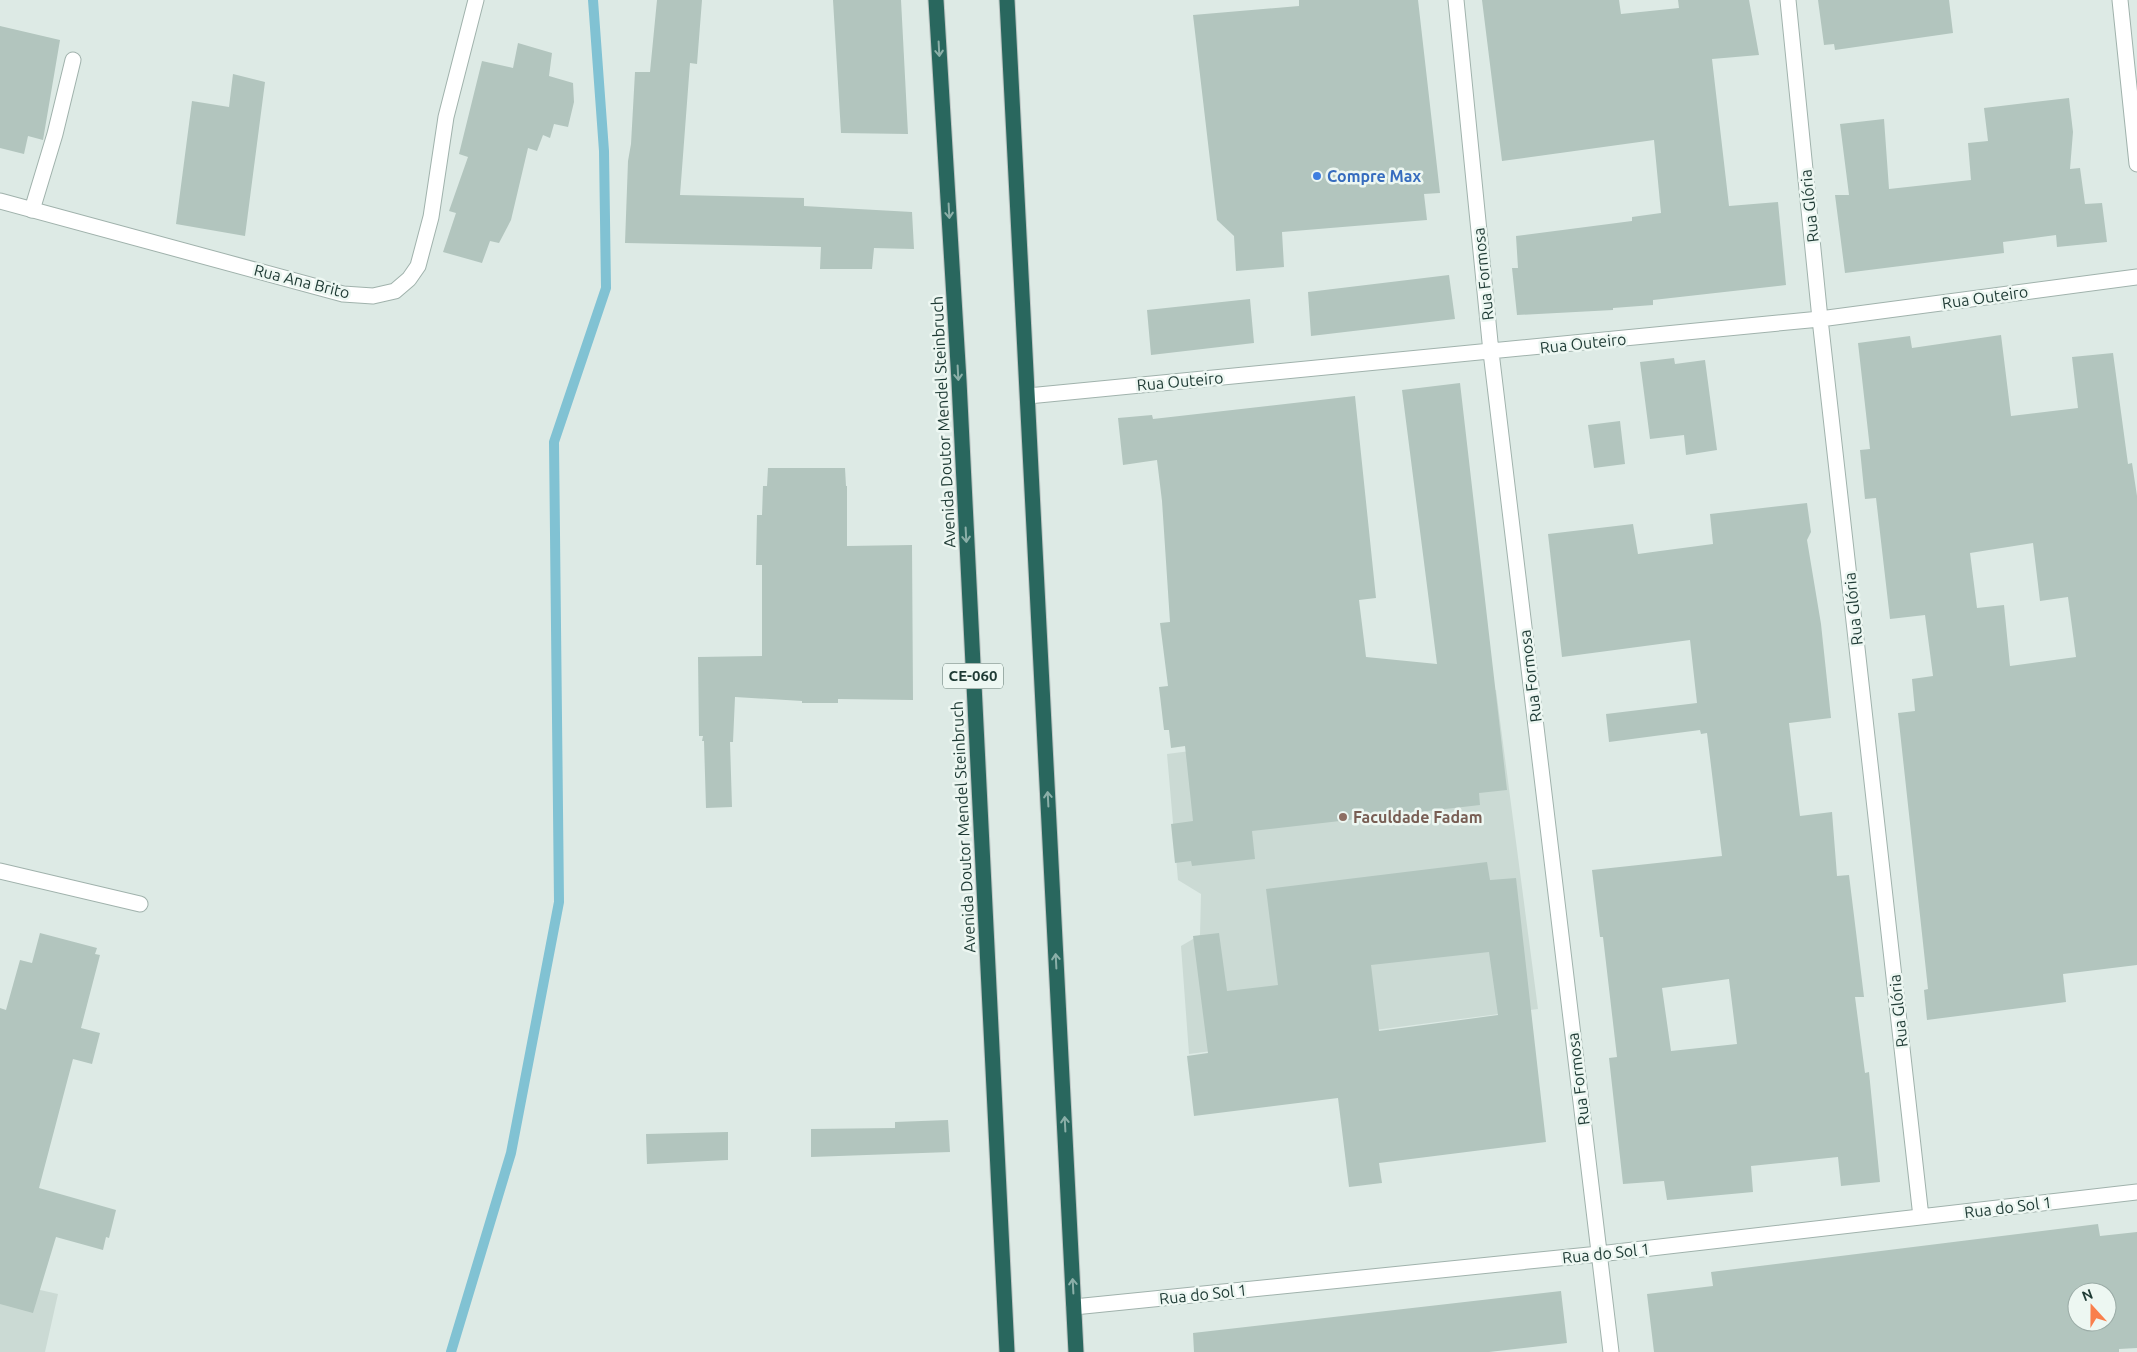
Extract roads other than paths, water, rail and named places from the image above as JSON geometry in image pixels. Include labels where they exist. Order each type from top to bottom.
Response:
[{"type":"highway","name":"Avenida Doutor Mendel Steinbruch","points":[[936,0],[958,372],[1007,1352]]},
{"type":"highway","points":[[1007,0],[1076,1352]]},
{"type":"street","name":"Rua Ana Brito","points":[[0,202],[343,294],[373,296],[395,291],[409,279],[418,266],[431,217],[446,118],[476,0]]},
{"type":"street","name":"Rua Formosa","points":[[1456,0],[1491,352],[1611,1352]]},
{"type":"street","name":"Rua Glória","points":[[1788,0],[1820,319],[1921,1217]]},
{"type":"street","points":[[2120,0],[2137,164]]},
{"type":"street","points":[[32,210],[55,134],[73,60]]},
{"type":"street","name":"Rua Outeiro","points":[[1028,396],[1820,319],[2137,277]]},
{"type":"street","points":[[0,870],[140,904]]},
{"type":"street","name":"Rua do Sol 1","points":[[1074,1307],[1599,1254],[2137,1192]]},
{"type":"waterway","points":[[451,1352],[511,1153],[559,902],[554,442],[606,288],[604,151],[593,0]]},
{"type":"place","name":"Compre Max","points":[[1317,176]]},
{"type":"place","name":"Faculdade Fadam","points":[[1343,817]]}]
